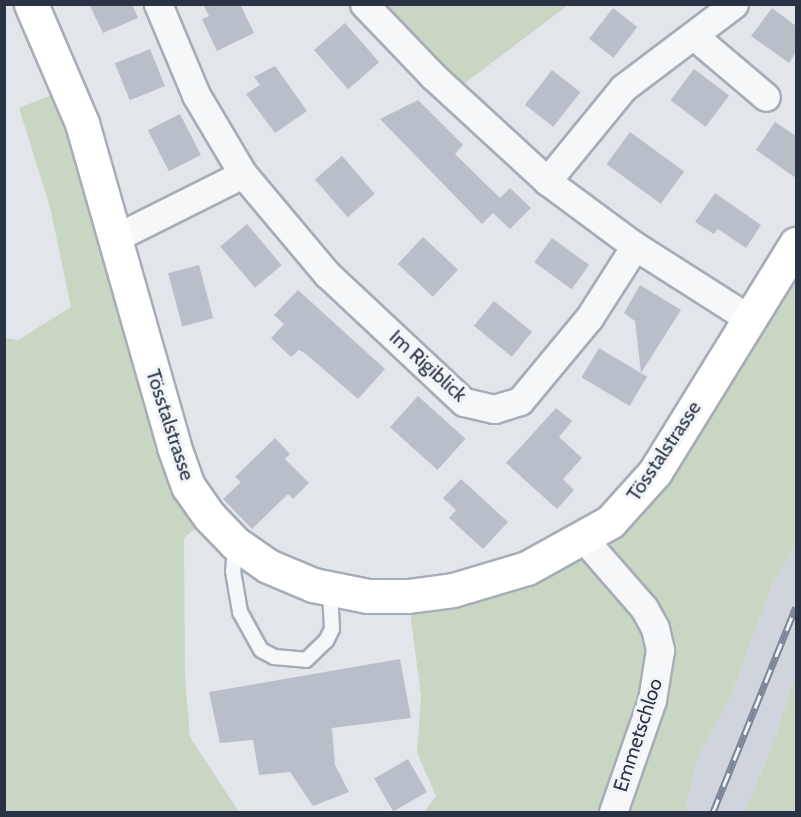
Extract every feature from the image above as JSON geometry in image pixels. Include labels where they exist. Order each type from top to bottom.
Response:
[{"type":"main road","name":"Tösstalstrasse","points":[[31,4],[69,88],[115,238],[174,447],[188,486],[210,517],[235,543],[268,566],[330,591],[408,596],[453,590],[527,568],[610,522],[646,484],[796,244]]},
{"type":"street","name":"Im Rigiblick","points":[[158,4],[196,95],[243,174],[327,274],[464,402],[480,408],[508,407],[520,401],[589,318],[635,246]]},
{"type":"street","points":[[364,4],[433,76],[547,181],[635,246],[748,318]]},
{"type":"street","points":[[547,181],[623,88],[734,4]]},
{"type":"street","points":[[694,36],[766,97]]},
{"type":"street","points":[[115,238],[243,174]]},
{"type":"street","name":"Emmetschloo","points":[[583,538],[644,608],[655,627],[660,650],[652,700],[613,813]]},
{"type":"lane","points":[[235,543],[233,571],[240,612],[261,650],[274,657],[306,660],[326,641],[332,629],[330,591]]},
{"type":"shaded area","points":[[796,544],[796,673],[771,750],[744,812],[685,812],[697,758],[729,701],[773,582]]},
{"type":"green space","points":[[364,5],[568,5],[452,93]]},
{"type":"green space","points":[[69,88],[210,517],[184,538],[185,677],[190,737],[239,812],[5,812],[5,338],[18,340],[71,307],[50,207],[19,108]]},
{"type":"green space","points":[[796,244],[796,544],[773,582],[729,701],[697,758],[685,812],[424,812],[436,796],[417,753],[421,696],[408,596],[610,522]]},
{"type":"green space","points":[[796,673],[796,812],[744,812],[771,750]]},
{"type":"building","points":[[89,4],[132,4],[138,18],[103,33]]},
{"type":"building","points":[[203,4],[240,4],[254,33],[217,51],[202,19],[209,16]]},
{"type":"building","points":[[613,8],[637,27],[613,58],[589,39]]},
{"type":"building","points":[[772,8],[796,26],[796,52],[789,63],[751,36]]},
{"type":"building","points":[[345,23],[379,62],[348,89],[314,50]]},
{"type":"building","points":[[150,49],[165,86],[130,100],[115,63]]},
{"type":"building","points":[[275,66],[307,111],[275,133],[246,94],[260,85],[254,77]]},
{"type":"building","points":[[694,69],[729,95],[706,127],[671,100]]},
{"type":"building","points":[[552,70],[580,92],[553,127],[525,105]]},
{"type":"building","points":[[418,100],[463,145],[455,154],[500,198],[510,188],[531,208],[510,229],[493,213],[482,224],[380,119]]},
{"type":"building","points":[[180,114],[201,155],[169,171],[148,130]]},
{"type":"building","points":[[775,122],[796,136],[796,178],[756,150]]},
{"type":"building","points":[[630,132],[684,171],[661,204],[606,164]]},
{"type":"building","points":[[342,156],[375,194],[348,217],[315,180]]},
{"type":"building","points":[[715,193],[761,225],[746,248],[718,229],[714,234],[695,222]]},
{"type":"building","points":[[247,224],[282,265],[255,288],[220,246]]},
{"type":"building","points":[[423,237],[458,270],[433,297],[398,264]]},
{"type":"building","points":[[552,238],[589,265],[572,289],[534,262]]},
{"type":"building","points":[[199,265],[213,318],[182,326],[168,273]]},
{"type":"building","points":[[640,285],[681,310],[641,373],[635,321],[624,313]]},
{"type":"building","points":[[298,290],[385,369],[358,399],[306,354],[299,350],[291,357],[271,338],[284,324],[274,315]]},
{"type":"building","points":[[494,301],[532,332],[512,357],[474,326]]},
{"type":"building","points":[[599,348],[647,377],[629,406],[581,377]]},
{"type":"building","points":[[418,396],[466,439],[437,470],[390,427]]},
{"type":"building","points":[[556,408],[572,421],[559,437],[582,458],[563,479],[574,490],[557,509],[506,463]]},
{"type":"building","points":[[275,438],[290,454],[285,459],[309,483],[293,499],[288,494],[252,529],[223,499],[241,482],[235,477]]},
{"type":"building","points":[[461,479],[508,522],[483,549],[449,518],[456,510],[443,498]]},
{"type":"building","points":[[400,659],[411,718],[332,728],[335,765],[349,792],[313,806],[290,772],[259,775],[253,740],[220,743],[209,692]]},
{"type":"building","points":[[408,759],[427,792],[393,811],[374,778]]},
{"type":"railway","points":[[713,812],[796,607]]}]
